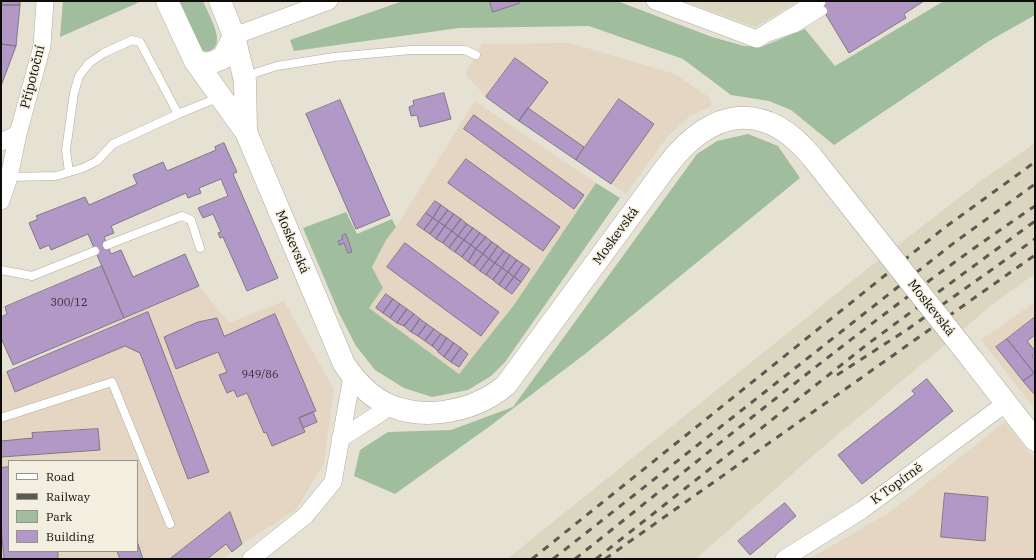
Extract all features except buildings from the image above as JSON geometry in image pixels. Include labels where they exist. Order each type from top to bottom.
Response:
[{"type":"street","name":"Přípotoční","points":[[1,201],[9,177],[18,134],[42,46],[45,1]]},
{"type":"street","name":"Moskevská","points":[[167,1],[195,61],[246,132],[337,350],[352,377],[370,394],[391,406],[420,412],[451,410],[467,407],[485,400],[501,390],[514,376],[676,154],[688,142],[708,127],[733,118],[754,118],[767,121],[791,134],[812,157],[1006,404],[1034,437]]},
{"type":"street","name":"Moskevská","points":[[220,1],[234,36],[245,81],[246,132]]},
{"type":"street","points":[[195,61],[208,64],[223,58],[234,36],[329,1]]},
{"type":"street","points":[[655,1],[757,39],[820,6]]},
{"type":"street","points":[[1,142],[18,134]]},
{"type":"street","points":[[251,559],[305,516],[333,482],[352,377]]},
{"type":"street","name":"K Topírně","points":[[784,559],[862,510],[1006,404]]},
{"type":"street","points":[[340,439],[391,406]]},
{"type":"lane","points":[[69,172],[66,150],[77,83],[89,63],[104,53],[132,40],[140,42],[178,114]]},
{"type":"lane","points":[[245,81],[255,73],[277,66],[334,57],[411,50],[464,50],[476,55]]},
{"type":"lane","points":[[9,177],[56,176],[83,168],[97,161],[113,144],[220,96]]},
{"type":"lane","points":[[107,245],[182,216],[191,220],[200,248]]},
{"type":"lane","points":[[1,270],[32,276],[95,250]]},
{"type":"lane","points":[[1,418],[112,382],[170,524]]},
{"type":"shaded area","points":[[682,1],[799,1],[756,27]]},
{"type":"shaded area","points":[[570,43],[675,74],[710,98],[711,106],[690,116],[667,137],[626,194],[486,97],[465,74],[482,44]]},
{"type":"shaded area","points":[[475,101],[596,183],[514,305],[459,374],[372,311],[369,307],[383,288],[372,267],[386,240],[396,227]]},
{"type":"shaded area","points":[[1035,143],[1035,274],[998,300],[815,454],[696,559],[507,559],[867,269],[982,180]]},
{"type":"shaded area","points":[[199,286],[229,323],[284,301],[334,389],[324,463],[296,510],[242,544],[223,559],[2,559],[1,374]]},
{"type":"shaded area","points":[[1035,302],[1035,409],[981,340]]},
{"type":"shaded area","points":[[1005,422],[1035,460],[1035,559],[809,559],[890,512]]},
{"type":"green space","points":[[63,1],[142,1],[60,37]]},
{"type":"green space","points":[[174,1],[203,1],[216,32],[217,44],[212,50],[206,52],[199,49]]},
{"type":"green space","points":[[403,1],[490,1],[493,11],[520,2],[519,1],[617,1],[712,37],[744,46],[761,47],[805,29],[835,66],[944,1],[1035,1],[1035,15],[989,41],[834,145],[791,110],[769,101],[731,95],[683,59],[589,26],[459,28],[294,51],[290,40]]},
{"type":"green space","points":[[748,134],[778,146],[800,178],[585,354],[490,426],[395,494],[354,476],[360,450],[388,432],[451,430],[513,407],[697,154],[717,141]]},
{"type":"green space","points":[[596,183],[620,198],[505,362],[491,376],[468,390],[432,397],[404,388],[375,370],[356,346],[339,313],[303,228],[346,212],[357,234],[392,219],[396,227],[386,240],[372,267],[383,288],[369,308],[459,374],[514,305]],"holes":[[[346,234],[352,252],[348,253],[344,243],[339,245],[338,241],[343,239],[342,236]]]},
{"type":"railway","points":[[532,559],[944,228],[1035,162]]},
{"type":"railway","points":[[553,559],[955,242],[1035,184]]},
{"type":"railway","points":[[575,559],[859,334],[975,247],[1035,206]]},
{"type":"railway","points":[[596,559],[869,343],[1035,221]]},
{"type":"railway","points":[[837,375],[908,329],[1035,239]]},
{"type":"railway","points":[[605,559],[1035,255]]}]
